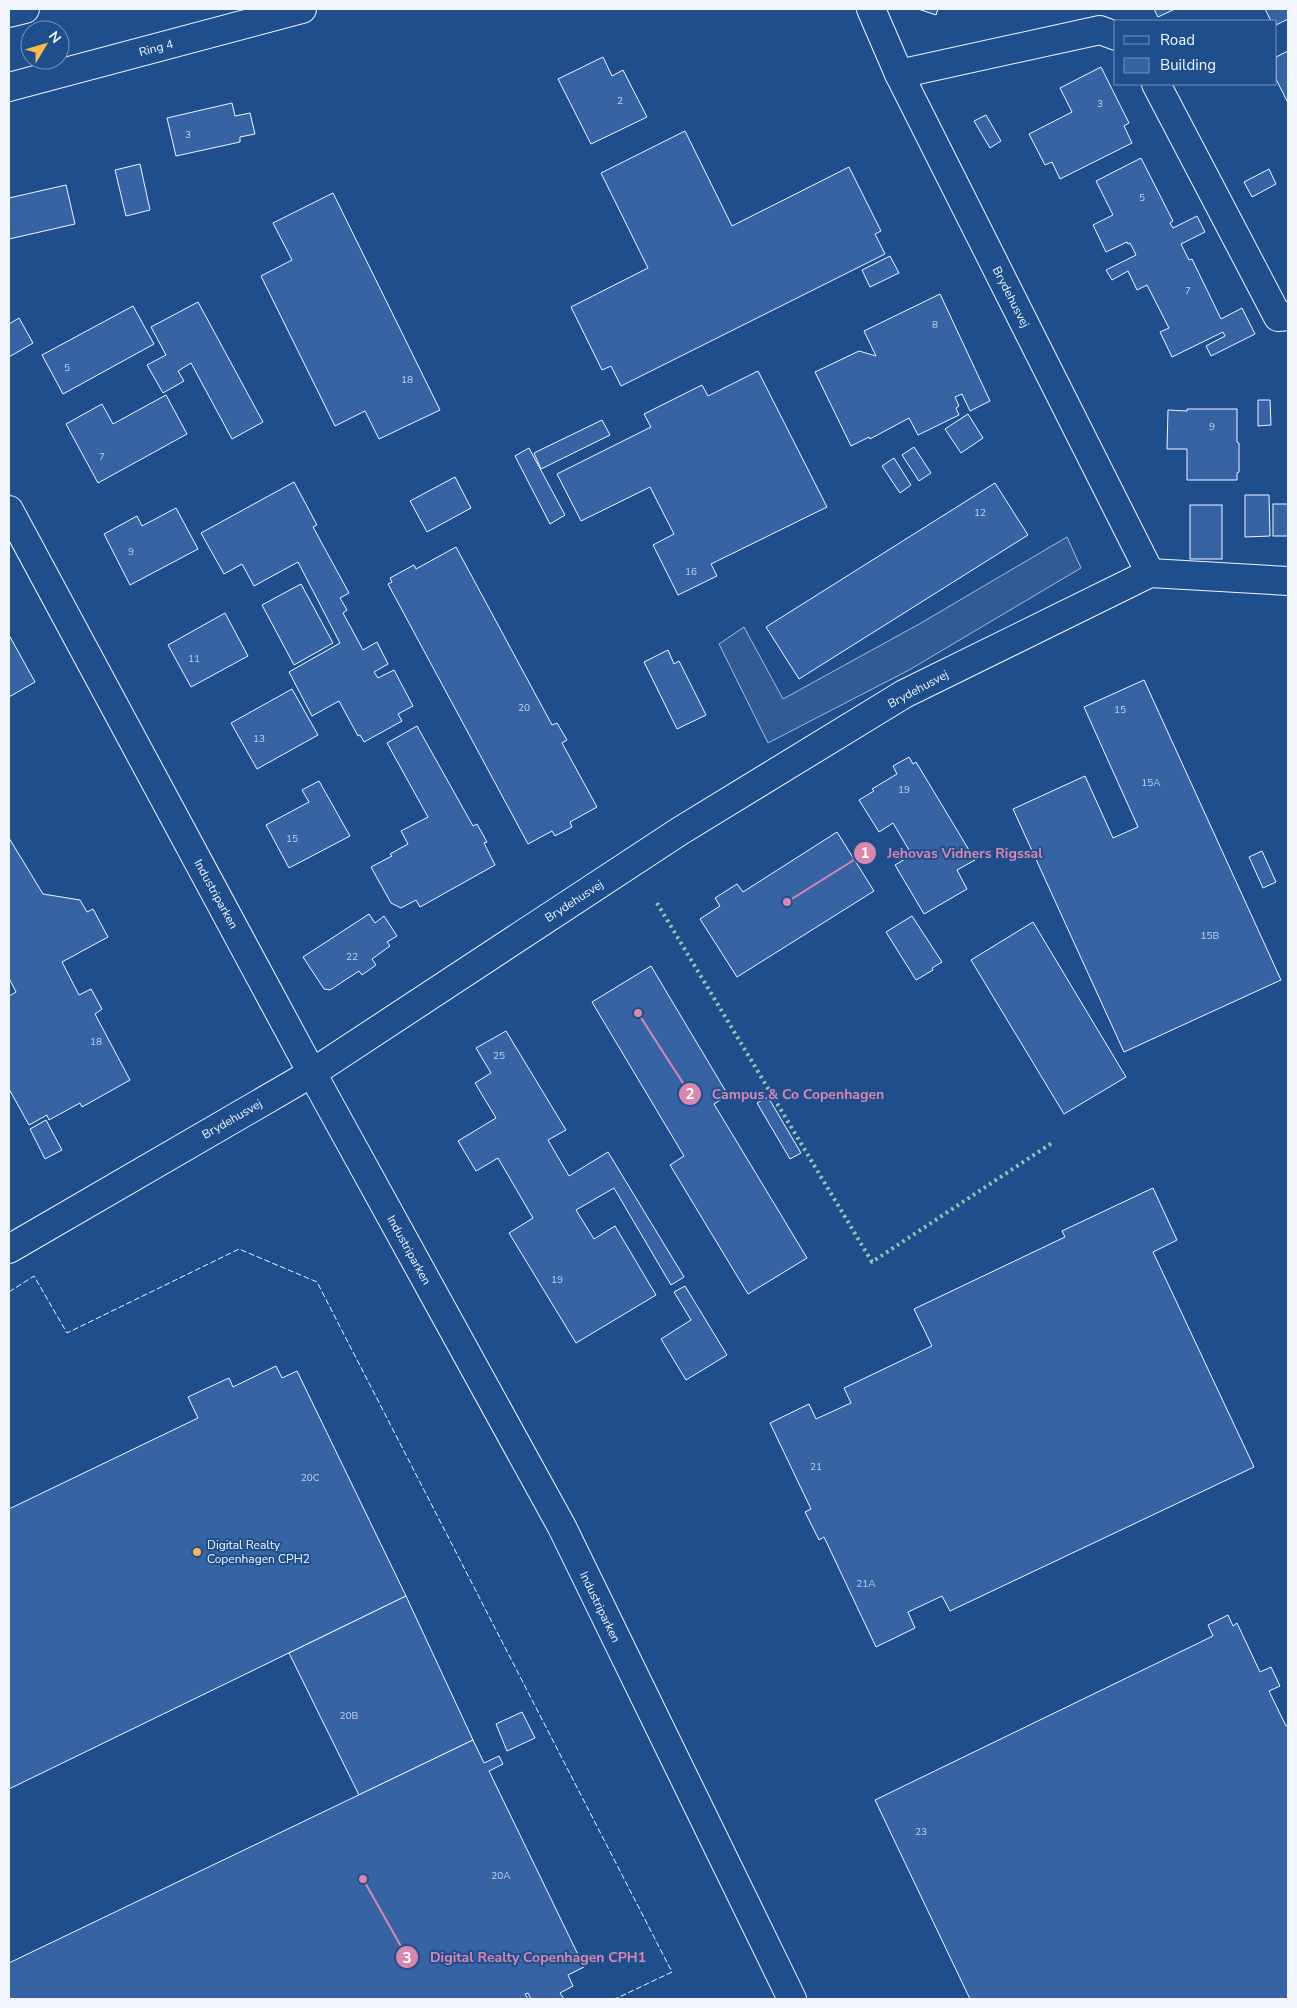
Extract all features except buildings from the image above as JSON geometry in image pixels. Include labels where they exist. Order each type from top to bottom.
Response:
[{"type":"street","points":[[9,12],[25,9]]},
{"type":"street","name":"Ring 4","points":[[9,87],[302,9]]},
{"type":"street","name":"Brydehusvej","points":[[871,9],[899,74],[1150,573]]},
{"type":"street","points":[[899,74],[1100,30],[1114,35]]},
{"type":"street","points":[[1157,85],[1278,317],[1288,316]]},
{"type":"street","name":"Industriparken","points":[[9,510],[312,1073],[562,1527],[792,1999]]},
{"type":"street","name":"Brydehusvej","points":[[9,1249],[312,1073],[680,831],[904,694],[1150,573],[1288,581]]},
{"type":"shaded area","points":[[1067,537],[1081,568],[909,670],[768,743],[719,644],[744,627],[783,699],[921,623]]},
{"type":"hedge","points":[[657,903],[872,1262],[1052,1143]]},
{"type":"fence","points":[[9,1292],[34,1276],[67,1333],[239,1249],[317,1282],[672,1972],[615,1999]]},
{"type":"place","name":"Jehovas Vidners Rigssal","points":[[787,902]]},
{"type":"place","name":"Campus & Co Copenhagen","points":[[638,1013]]},
{"type":"place","name":"Digital Realty Copenhagen CPH2","points":[[197,1552]]},
{"type":"place","name":"Digital Realty Copenhagen CPH1","points":[[363,1879]]}]
